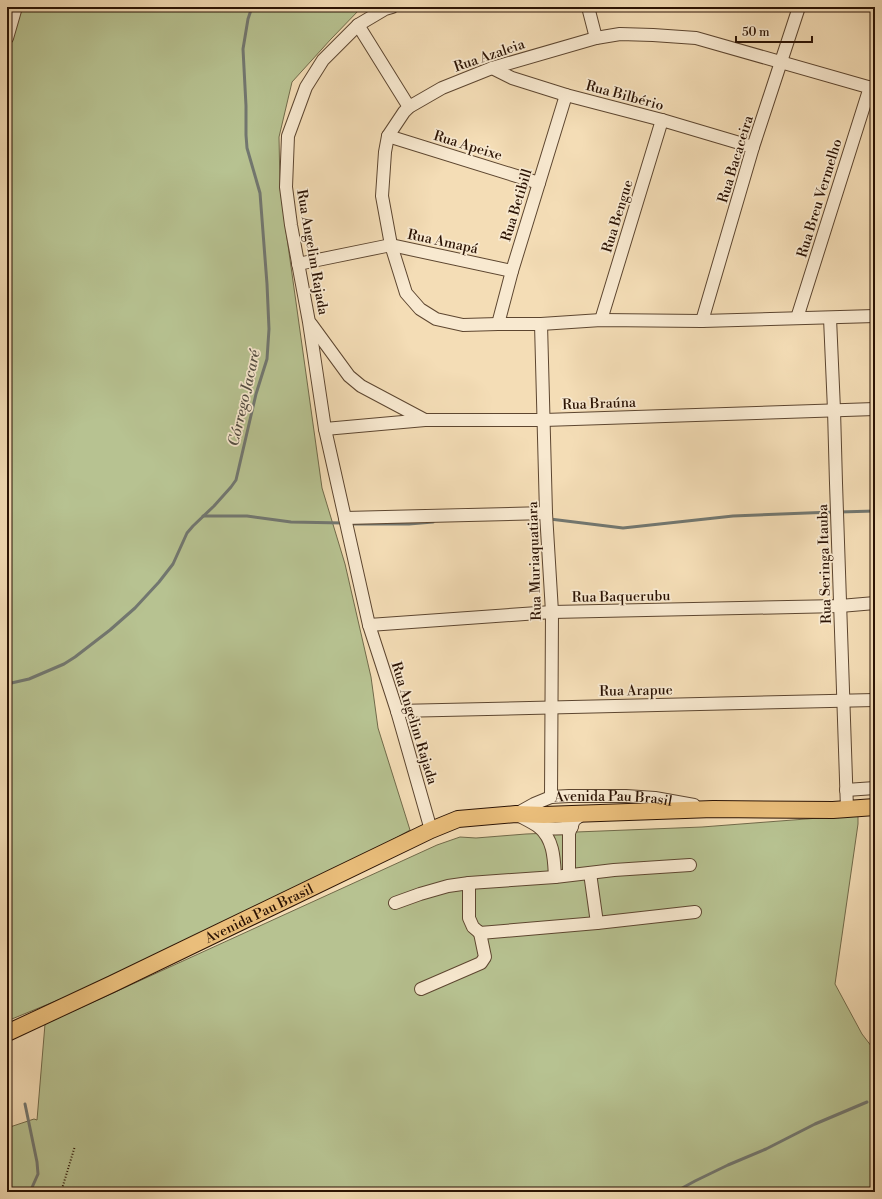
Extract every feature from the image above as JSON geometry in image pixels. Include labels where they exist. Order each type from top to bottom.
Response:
[{"type":"main road","name":"Avenida Pau Brasil","points":[[7,1033],[431,830],[458,819],[516,814],[544,815],[713,809],[833,810],[875,806]]},
{"type":"street","points":[[7,38],[16,7]]},
{"type":"street","name":"Rua Angelim Rajada","points":[[392,7],[385,9],[358,25],[323,60],[306,87],[288,136],[286,187],[290,225],[309,322],[325,429],[369,625],[397,711],[431,830]]},
{"type":"street","points":[[588,7],[596,38]]},
{"type":"street","name":"Rua Bacaceira","points":[[702,321],[753,147],[799,7]]},
{"type":"street","points":[[358,25],[409,107]]},
{"type":"street","name":"Rua Azaleia","points":[[872,88],[696,38],[620,34],[596,38],[492,68],[442,88],[409,107],[388,136],[385,152],[382,196],[391,245],[406,293],[420,309],[436,319],[463,325],[541,324],[601,320],[702,321],[875,316]]},
{"type":"street","name":"Rua Bilbério","points":[[492,68],[512,78],[566,95],[662,120],[753,147]]},
{"type":"street","name":"Rua Breu Vermelho","points":[[798,318],[872,88]]},
{"type":"street","name":"Rua Betibill","points":[[498,324],[512,271],[566,95]]},
{"type":"street","name":"Rua Bengue","points":[[601,320],[662,120]]},
{"type":"street","name":"Rua Apeixe","points":[[388,136],[539,183]]},
{"type":"street","points":[[298,264],[391,245]]},
{"type":"street","name":"Rua Amapá","points":[[391,245],[512,271]]},
{"type":"street","name":"Rua Seringa Itauba","points":[[830,318],[847,809]]},
{"type":"street","points":[[309,322],[349,376],[361,386],[425,420]]},
{"type":"street","name":"Rua Muriaquatiara","points":[[541,324],[547,518],[552,612],[551,797]]},
{"type":"street","name":"Rua Braúna","points":[[325,429],[425,420],[544,420],[875,409]]},
{"type":"street","points":[[346,523],[547,518]]},
{"type":"street","name":"Rua Baquerubu","points":[[369,625],[552,612],[840,606],[875,603]]},
{"type":"street","name":"Rua Arapue","points":[[397,711],[875,700]]},
{"type":"street","points":[[846,790],[875,788]]},
{"type":"street","name":"Avenida Pau Brasil","points":[[516,814],[551,797],[569,796],[654,798],[713,809]]},
{"type":"street","points":[[569,875],[569,833],[574,820],[584,813]]},
{"type":"street","points":[[516,814],[539,827],[551,829],[572,827]]},
{"type":"street","points":[[539,827],[549,839],[554,855],[555,877]]},
{"type":"street","points":[[395,904],[420,894],[448,886],[469,883],[690,865]]},
{"type":"street","points":[[590,873],[597,923]]},
{"type":"street","points":[[421,989],[481,963],[485,957],[480,933],[473,927],[469,918],[469,883]]},
{"type":"street","points":[[480,933],[597,923],[695,912]]},
{"type":"path","points":[[61,1192],[75,1146]]},
{"type":"green space","points":[[7,7],[364,7],[360,9],[331,39],[292,82],[279,137],[280,188],[322,488],[345,564],[371,677],[378,728],[410,830],[340,869],[85,989],[7,1021]]},
{"type":"green space","points":[[858,815],[858,824],[835,984],[862,1034],[875,1051],[875,1192],[7,1192],[7,1128],[34,1119],[37,1120],[45,1024],[437,845],[460,837],[476,838],[526,834],[702,827]]},
{"type":"waterway","name":"Córrego Jacaré","points":[[7,684],[29,679],[64,664],[110,630],[135,608],[173,564],[187,533],[214,506],[236,480],[256,394],[267,359],[269,329],[260,193],[247,148],[246,135],[243,49],[248,19],[252,7]]},
{"type":"waterway","points":[[839,512],[875,511]]},
{"type":"waterway","points":[[550,519],[623,528],[733,516],[833,512]]},
{"type":"waterway","points":[[203,516],[247,516],[291,522],[343,523]]},
{"type":"waterway","points":[[349,524],[409,524],[433,522]]},
{"type":"waterway","points":[[675,1192],[815,1124],[867,1102]]},
{"type":"waterway","points":[[25,1104],[37,1162],[38,1174],[30,1192]]}]
